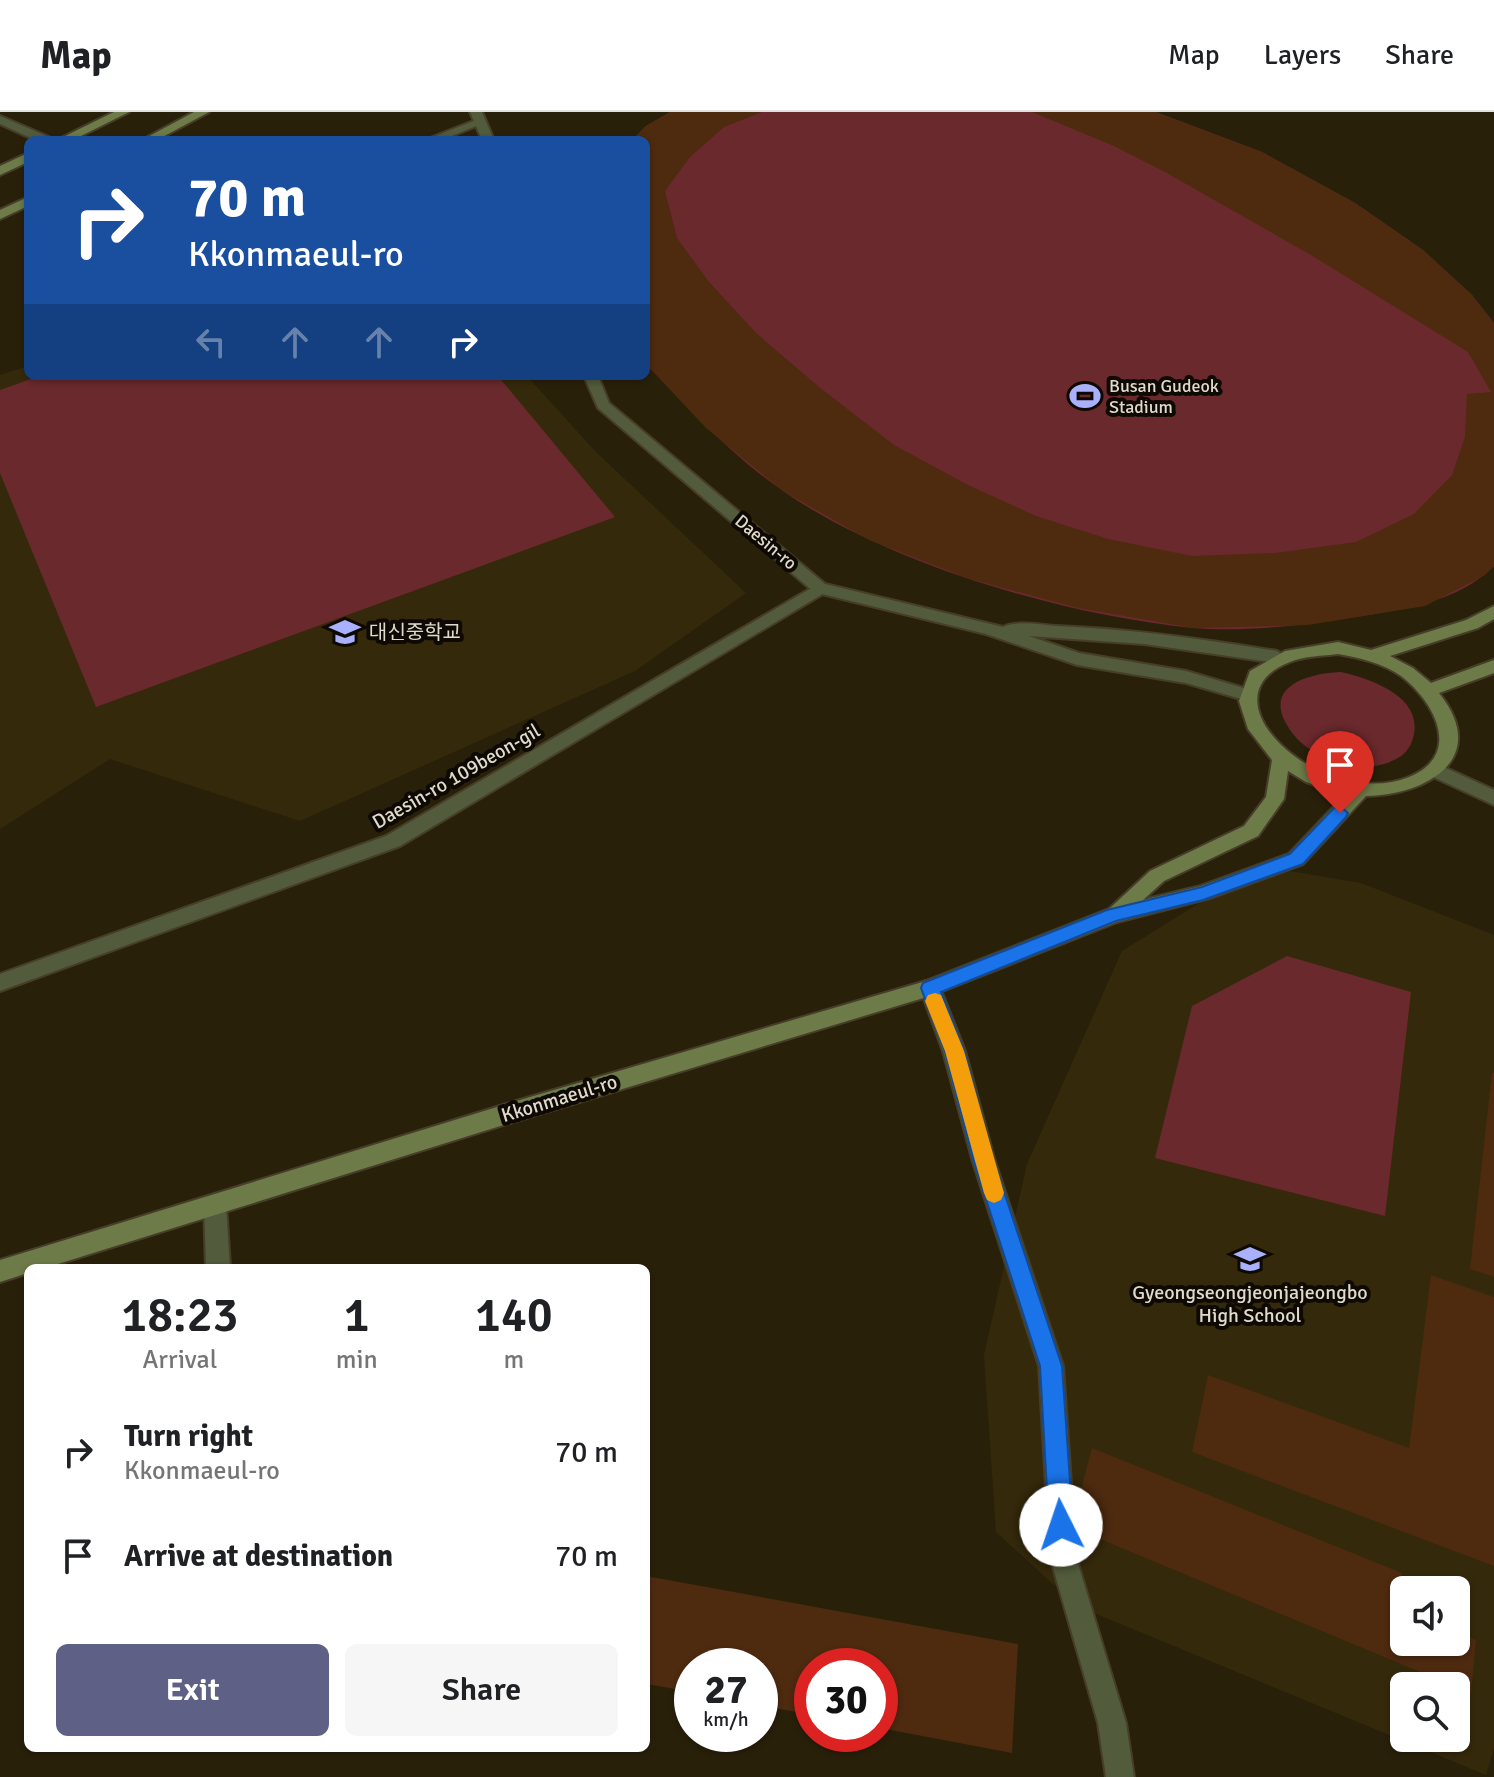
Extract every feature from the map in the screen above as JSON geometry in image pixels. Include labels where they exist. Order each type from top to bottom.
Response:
[{"type":"main road","points":[[72,136],[123,112]]},
{"type":"main road","points":[[158,136],[203,112]]},
{"type":"main road","points":[[0,171],[24,159]]},
{"type":"main road","points":[[0,215],[24,203]]},
{"type":"main road","points":[[1373,655],[1472,624],[1494,612]]},
{"type":"main road","points":[[1338,648],[1373,655],[1405,670],[1430,690],[1448,718],[1450,746],[1435,770],[1416,783],[1391,789],[1361,790],[1319,780],[1281,760],[1261,739],[1249,717],[1248,695],[1258,674],[1277,657],[1306,649],[1338,648]]},
{"type":"main road","points":[[1430,690],[1494,666]]},
{"type":"main road","name":"Kkonmaeul-ro","points":[[1114,915],[1157,876],[1251,831],[1275,799],[1281,760]]},
{"type":"main road","name":"Kkonmaeul-ro","points":[[0,1271],[930,988],[1114,915],[1203,893],[1296,859],[1361,790]]},
{"type":"street","points":[[439,136],[478,117],[486,136]]},
{"type":"street","points":[[0,120],[36,136]]},
{"type":"street","name":"Daesin-ro","points":[[593,380],[603,405],[820,588],[990,629],[1077,659],[1186,677],[1248,695]]},
{"type":"street","name":"Daesin-ro 109beon-gil","points":[[0,983],[393,841],[820,588]]},
{"type":"street","name":"Daesin-ro","points":[[990,629],[1050,630],[1212,645],[1277,657]]},
{"type":"street","points":[[1435,770],[1494,798]]},
{"type":"street","points":[[930,988],[954,1051],[984,1162],[1051,1366],[1063,1557],[1112,1723],[1120,1777]]},
{"type":"street","points":[[215,1204],[218,1264]]},
{"type":"shaded area","name":"Busan Gudeok Stadium","points":[[670,112],[1156,112],[1262,152],[1355,203],[1423,250],[1472,295],[1494,323],[1494,566],[1462,589],[1407,608],[1292,626],[1193,628],[1143,622],[1035,599],[925,563],[874,542],[783,491],[746,463],[650,368],[650,136],[636,136],[646,126]]},
{"type":"shaded area","name":"대신중학교","points":[[24,367],[24,380],[531,380],[596,452],[746,593],[635,671],[300,821],[110,759],[0,829],[0,375]]},
{"type":"shaded area","points":[[28,380],[501,380],[615,517],[96,707],[0,473],[0,390]]},
{"type":"shaded area","points":[[1341,672],[1393,692],[1411,711],[1415,724],[1413,738],[1401,756],[1380,765],[1350,766],[1320,755],[1295,737],[1281,711],[1281,700],[1286,691],[1304,679]]},
{"type":"shaded area","name":"Gyeongseongjeonjajeongbo High School","points":[[1259,866],[1361,883],[1494,935],[1494,1748],[1486,1775],[1430,1752],[1470,1752],[1470,1672],[1390,1672],[1390,1735],[1077,1606],[996,1532],[984,1355],[1027,1164],[1122,951]]},
{"type":"shaded area","points":[[1287,956],[1411,992],[1385,1216],[1155,1158],[1192,1006]]},
{"type":"building","points":[[670,112],[762,112],[724,127],[690,157],[665,191],[677,238],[709,282],[756,333],[819,387],[894,445],[968,485],[1036,516],[1108,539],[1192,556],[1275,553],[1356,542],[1414,514],[1452,475],[1465,437],[1467,394],[1491,392],[1468,352],[1311,255],[1165,172],[1114,146],[1032,112],[1156,112],[1262,152],[1355,203],[1423,250],[1472,295],[1494,323],[1494,566],[1485,575],[1425,606],[1308,625],[1194,628],[1078,608],[970,579],[869,540],[783,491],[706,428],[650,368],[650,136],[636,136],[646,126]]},
{"type":"building","points":[[1494,1073],[1494,1277],[1470,1269]]},
{"type":"building","points":[[1431,1275],[1494,1297],[1494,1566],[1192,1452],[1208,1375],[1409,1448]]},
{"type":"building","points":[[1092,1448],[1402,1573],[1401,1576],[1390,1576],[1390,1656],[1470,1656],[1470,1638],[1476,1640],[1471,1693],[1470,1672],[1420,1672],[1071,1527]]},
{"type":"building","points":[[650,1577],[1018,1644],[1012,1753],[898,1731],[898,1648],[794,1648],[794,1712],[778,1708],[778,1648],[674,1648],[674,1689],[650,1685]]},
{"type":"slow traffic","points":[[935,1001],[954,1051],[994,1193]]},
{"type":"place","name":"Busan Gudeok Stadium","points":[[1085,396]]},
{"type":"place","name":"대신중학교","points":[[345,632]]},
{"type":"place","name":"Gyeongseongjeonjajeongbo High School","points":[[1250,1259]]},
{"type":"route","points":[[1061,1525],[1051,1366],[984,1162],[954,1051],[930,988],[1114,915],[1203,893],[1296,859],[1340,813]]}]
